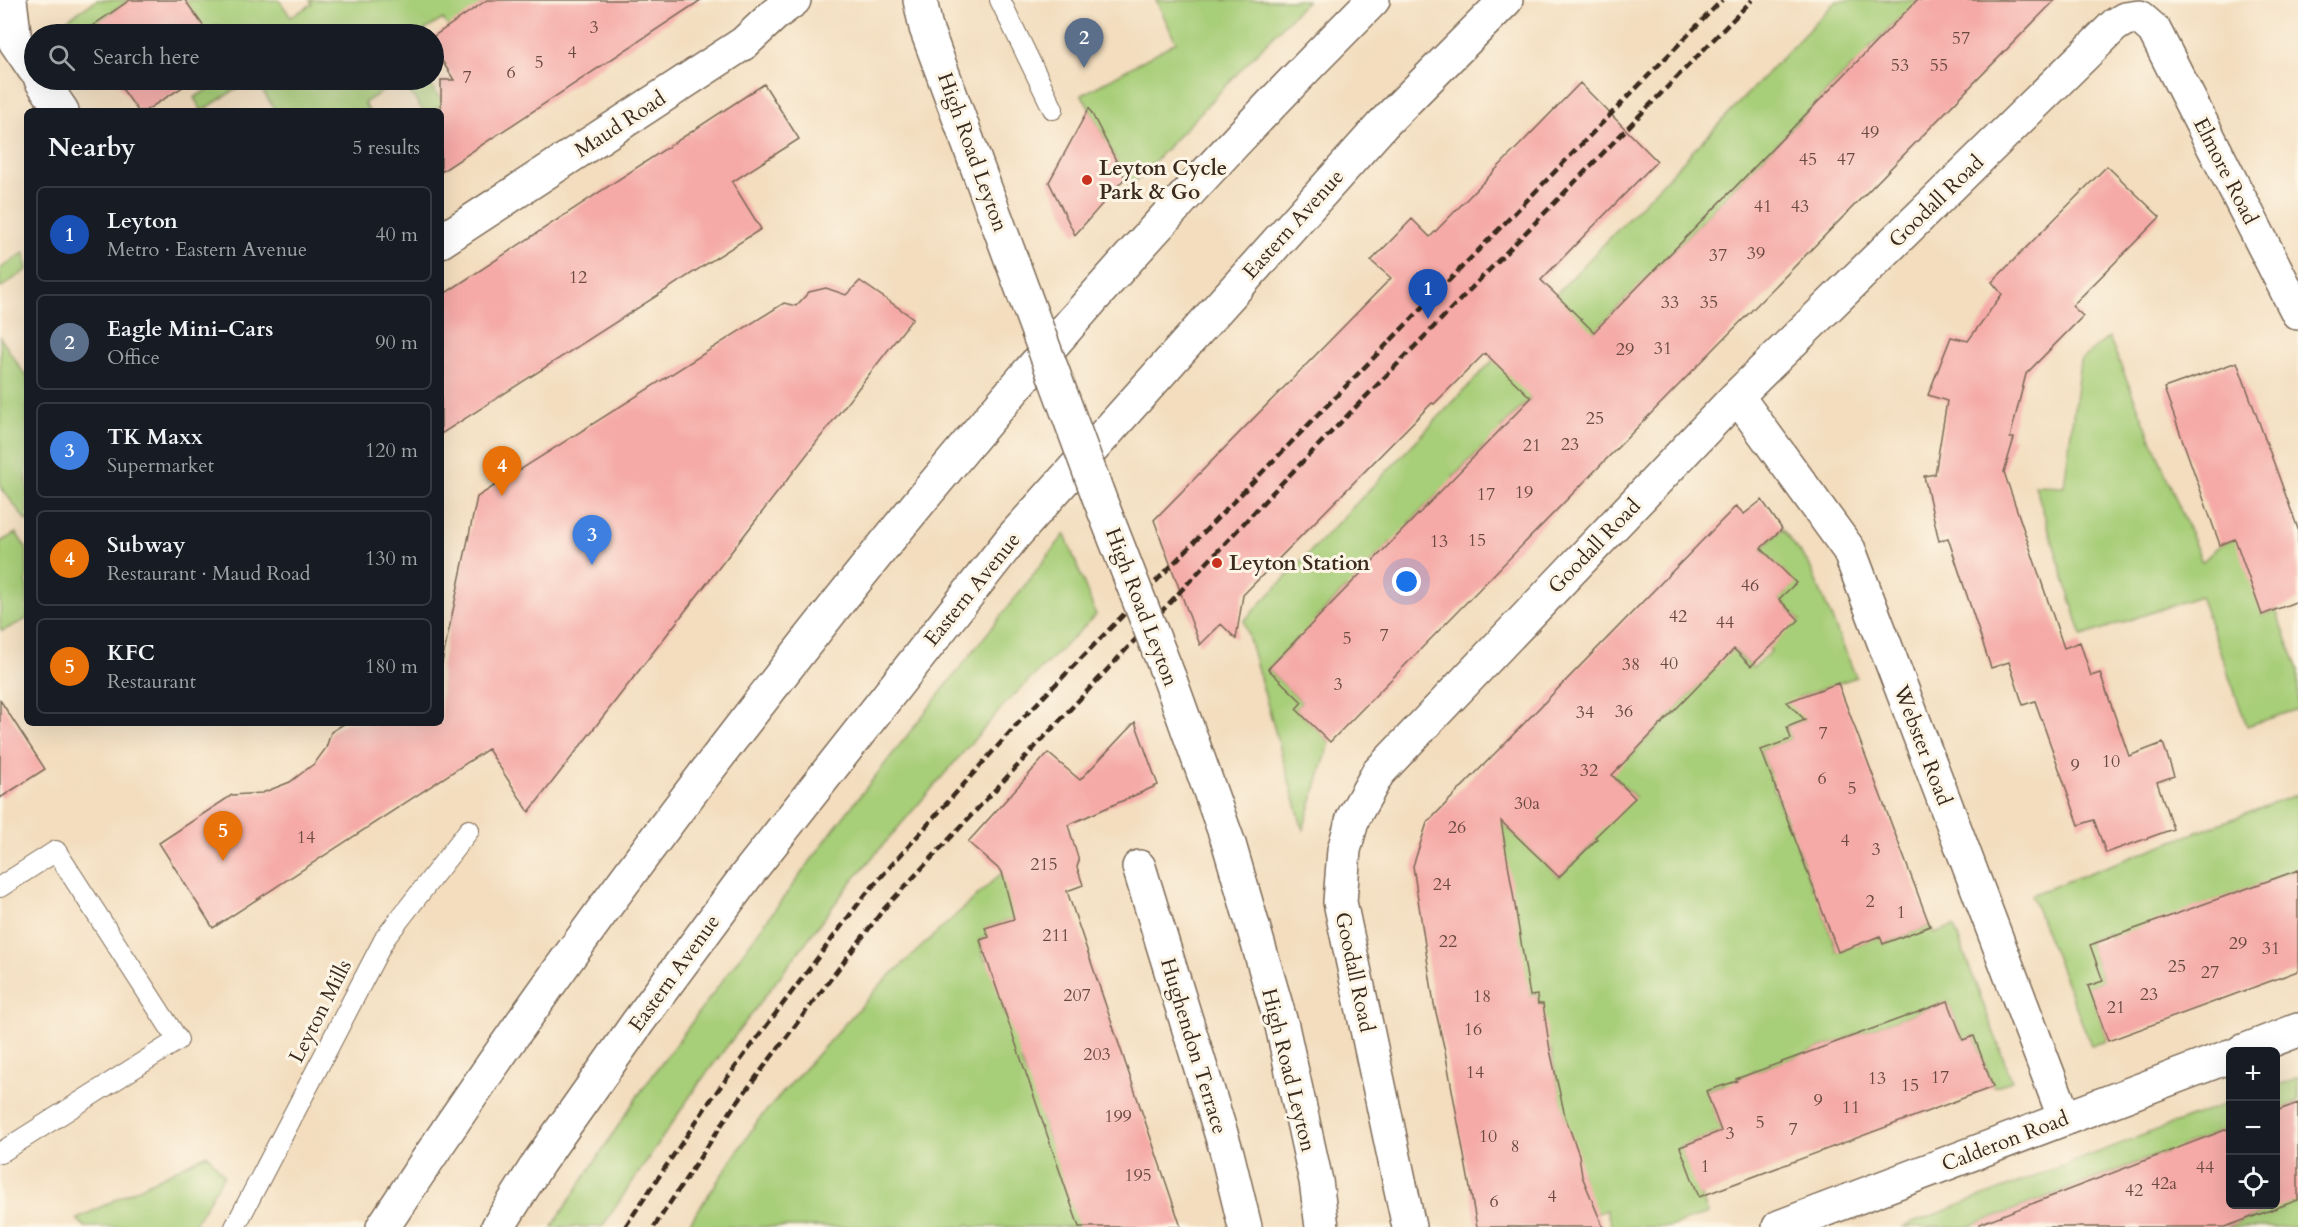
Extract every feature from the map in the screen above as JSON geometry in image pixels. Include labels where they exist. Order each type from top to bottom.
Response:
[{"type":"main road","points":[[10,0],[15,41],[24,54]]},
{"type":"main road","name":"Maud Road","points":[[444,239],[744,43],[794,0]]},
{"type":"main road","name":"High Road Leyton","points":[[920,0],[926,28],[1100,500],[1169,677],[1229,844],[1282,1026],[1316,1181],[1322,1227]]},
{"type":"main road","points":[[383,1227],[474,1088],[586,932],[834,605],[970,440],[1143,243],[1311,62],[1373,0]]},
{"type":"main road","name":"Eastern Avenue","points":[[498,1227],[539,1162],[746,876],[1013,537],[1383,124],[1506,0]]},
{"type":"main road","name":"Goodall Road","points":[[1409,1227],[1340,902],[1344,850],[1353,818],[1378,773],[1737,396],[2115,25],[2125,19],[2139,17],[2154,30]]},
{"type":"main road","name":"Elmore Road","points":[[2154,30],[2298,313]]},
{"type":"main road","points":[[48,90],[60,108]]},
{"type":"main road","name":"Webster Road","points":[[1737,396],[1849,550],[2065,1119]]},
{"type":"main road","name":"Hughendon Terrace","points":[[1139,867],[1227,1153],[1245,1227]]},
{"type":"main road","points":[[2254,1047],[2298,1030]]},
{"type":"main road","name":"Calderon Road","points":[[1779,1227],[2226,1058]]},
{"type":"lane","points":[[1000,0],[1053,109]]},
{"type":"lane","name":"Leyton Mills","points":[[235,1227],[385,938],[469,830]]},
{"type":"lane","points":[[0,887],[56,851],[178,1040],[0,1153]]},
{"type":"green space","points":[[97,0],[147,0],[128,1],[94,24],[60,24]]},
{"type":"green space","points":[[185,0],[279,0],[291,17],[312,4],[310,0],[487,0],[481,4],[483,79],[443,19],[435,24],[192,24],[198,20]]},
{"type":"green space","points":[[1156,0],[1307,0],[1130,187],[1082,95],[1176,42]]},
{"type":"green space","points":[[1837,0],[1916,0],[1915,2],[1948,33],[1899,18],[1869,48],[1902,81],[1887,97],[1853,65],[1501,428],[1535,462],[1519,479],[1484,446],[1453,477],[1487,511],[1472,527],[1438,494],[1408,524],[1442,558],[1425,575],[1391,542],[1362,572],[1396,605],[1380,621],[1346,588],[1315,620],[1349,655],[1332,672],[1297,638],[1268,669],[1302,702],[1296,709],[1330,742],[1303,830],[1244,621]]},
{"type":"green space","points":[[206,90],[235,90],[207,108],[200,108],[194,98]]},
{"type":"green space","points":[[262,90],[384,90],[364,103],[367,108],[274,108]]},
{"type":"green space","points":[[409,90],[434,90],[444,104],[438,108],[421,108]]},
{"type":"green space","points":[[24,253],[24,272],[0,288],[0,269]]},
{"type":"green space","points":[[0,337],[24,373],[24,518],[0,486]]},
{"type":"green space","points":[[2109,337],[2202,562],[2220,545],[2248,534],[2262,615],[2276,610],[2298,670],[2298,709],[2247,726],[2200,596],[2082,636],[2035,485],[2064,486],[2080,361]]},
{"type":"green space","points":[[1782,529],[1809,564],[1856,677],[1797,698],[1805,720],[1787,727],[1791,739],[1761,750],[1770,774],[1813,758],[1816,768],[1772,784],[1789,828],[1834,812],[1841,830],[1797,847],[1812,888],[1857,872],[1821,906],[1837,952],[1880,936],[1883,944],[1930,926],[1934,933],[1954,926],[2012,1081],[1993,1087],[1974,1036],[1963,1040],[1948,1001],[1736,1079],[1751,1120],[1740,1124],[1725,1084],[1706,1090],[1721,1131],[1680,1147],[1708,1213],[1670,1227],[1612,1227],[1606,1210],[1557,1227],[1584,1184],[1562,1106],[1551,1050],[1542,1050],[1543,1004],[1538,1004],[1537,995],[1530,996],[1496,854],[1505,842],[1493,830],[1501,821],[1559,877],[1597,840],[1569,814],[1635,797],[1578,742],[1594,725],[1628,759],[1733,649],[1753,668],[1771,651],[1716,596],[1799,620],[1779,599],[1795,583],[1762,549]]},
{"type":"green space","points":[[16,533],[24,545],[24,620],[2,631],[0,628],[0,542]]},
{"type":"green space","points":[[1065,534],[1096,615],[1004,705],[852,881],[697,1086],[602,1227],[552,1227],[639,1094],[834,829]]},
{"type":"green space","points":[[2298,794],[2298,870],[2111,939],[2109,933],[2089,941],[2103,981],[2089,986],[2108,1041],[2091,1045],[2031,895]]},
{"type":"green space","points":[[1008,867],[1023,916],[986,928],[989,937],[979,940],[985,960],[996,957],[1010,999],[1001,1002],[1006,1017],[1015,1015],[1030,1058],[1021,1061],[1027,1077],[1036,1075],[1042,1120],[1049,1140],[1101,1227],[971,1227],[968,1224],[964,1227],[687,1227],[759,1119],[880,985]]},
{"type":"green space","points":[[2298,1077],[2298,1102],[2280,1109],[2280,1084]]},
{"type":"green space","points":[[2226,1104],[2226,1130],[2180,1147],[2196,1192],[2198,1227],[2168,1151],[1968,1227],[1902,1227]]},
{"type":"green space","points":[[207,1154],[224,1175],[193,1227],[85,1227],[77,1219]]},
{"type":"green space","points":[[2280,1190],[2285,1204],[2298,1199],[2298,1227],[2226,1227],[2268,1209],[2280,1209]]},
{"type":"building","points":[[130,0],[185,0],[202,24],[95,24]]},
{"type":"building","points":[[487,0],[701,0],[444,170],[444,108],[441,108],[441,90],[444,90],[444,80],[454,80],[444,64],[444,29]]},
{"type":"building","points":[[1917,0],[2055,0],[1330,742],[1296,709],[1302,702],[1268,669],[1531,398],[1485,353],[1434,404],[1432,403],[1243,595],[1236,639],[1221,624],[1200,645],[1154,520],[1391,278],[1371,261],[1412,219],[1430,237],[1580,83],[1657,161],[1541,280],[1594,332]]},
{"type":"building","points":[[764,84],[799,139],[732,182],[761,229],[444,432],[444,294]]},
{"type":"building","points":[[123,90],[178,90],[150,108],[136,108]]},
{"type":"building","name":"Leyton Cycle Park & Go","points":[[1089,108],[1125,178],[1075,235],[1049,182]]},
{"type":"building","points":[[2107,166],[2160,217],[2072,306],[2083,316],[2026,374],[2010,438],[2014,438],[2004,472],[2064,648],[2080,642],[2091,676],[2100,673],[2129,756],[2163,743],[2174,776],[2157,782],[2173,829],[2106,853],[2094,820],[2079,825],[2035,701],[2023,705],[2009,662],[1991,668],[1948,538],[1939,541],[1924,476],[1935,474],[1947,401],[1928,395],[1951,337],[1968,341],[2002,294],[1992,282]]},
{"type":"building","points":[[860,281],[913,318],[529,812],[488,749],[213,928],[159,843],[232,795],[262,793],[290,782],[315,763],[326,748],[331,732],[340,726],[444,726],[444,653],[477,497],[784,303],[796,306],[809,292],[826,288],[846,295]]},
{"type":"building","points":[[2237,362],[2298,529],[2298,601],[2262,615],[2235,539],[2220,545],[2164,388]]},
{"type":"building","points":[[1762,500],[1782,529],[1761,548],[1796,583],[1779,599],[1799,620],[1751,666],[1734,649],[1612,775],[1635,798],[1559,877],[1501,821],[1530,996],[1537,995],[1538,1004],[1543,1004],[1550,1050],[1565,1116],[1579,1155],[1582,1176],[1603,1227],[1477,1227],[1445,1051],[1434,1004],[1413,866],[1427,823],[1736,506],[1744,514]]},
{"type":"building","points":[[1838,683],[1930,926],[1883,944],[1880,936],[1838,952],[1761,750],[1791,739],[1787,727],[1805,720],[1787,702]]},
{"type":"building","points":[[0,700],[45,769],[0,798]]},
{"type":"building","points":[[1135,722],[1158,785],[1068,825],[1079,861],[1077,867],[1083,885],[1067,891],[1181,1227],[1079,1227],[980,940],[989,937],[985,928],[1014,919],[1002,872],[968,842],[1048,753],[1080,780]]},
{"type":"building","points":[[2298,870],[2298,971],[2108,1041],[2088,986],[2103,981],[2090,945]]},
{"type":"building","points":[[1948,1001],[1963,1040],[1974,1036],[1993,1087],[1699,1197],[1680,1147],[1721,1131],[1706,1091]]},
{"type":"building","points":[[2298,1103],[2298,1200],[2280,1207],[2280,1155],[2280,1110]]},
{"type":"building","points":[[2226,1130],[2226,1209],[2274,1209],[2225,1227],[1979,1227],[1979,1224]]},
{"type":"railway","points":[[625,1227],[712,1098],[865,895],[1020,721],[1722,0]]},
{"type":"railway","points":[[654,1227],[732,1109],[883,910],[1272,493],[1752,0]]},
{"type":"place","name":"Eagle Mini-Cars","points":[[1084,68]]},
{"type":"place","name":"Leyton Cycle Park & Go","points":[[1087,180]]},
{"type":"place","name":"Leyton","points":[[1428,319]]},
{"type":"place","name":"Subway","points":[[502,496]]},
{"type":"place","name":"Leyton Station","points":[[1217,563]]},
{"type":"place","name":"TK Maxx","points":[[592,565]]},
{"type":"place","name":"KFC","points":[[223,861]]}]
